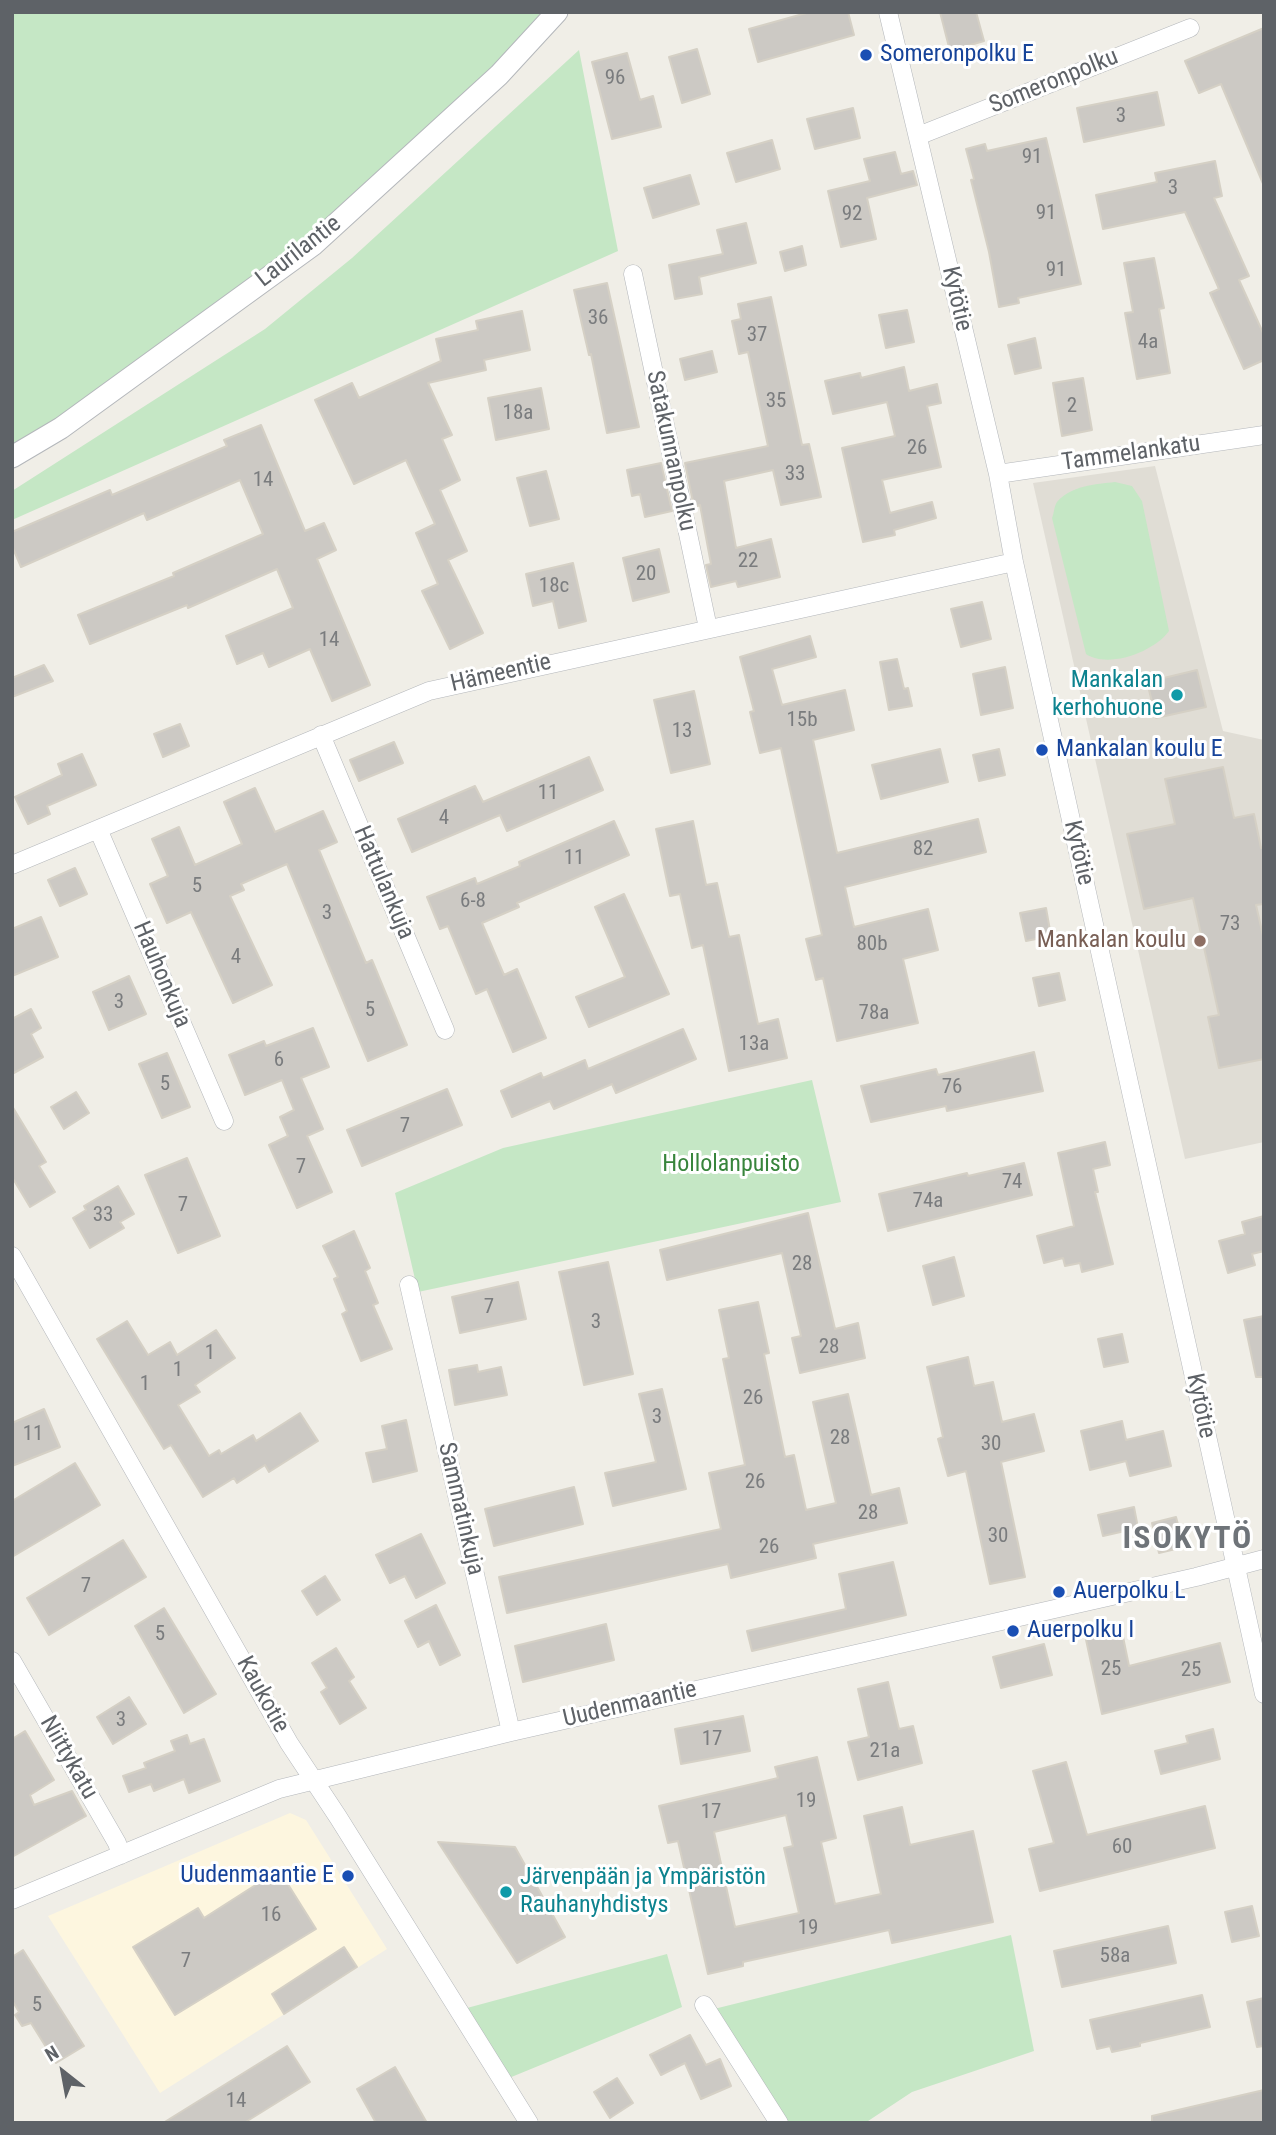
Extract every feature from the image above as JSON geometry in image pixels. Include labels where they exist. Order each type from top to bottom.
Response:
[{"type":"street","name":"Laurilantie","points":[[12,457],[61,428],[313,245],[499,75],[557,12]]},
{"type":"street","name":"Kytötie","points":[[888,12],[998,474],[1014,562],[1264,1694]]},
{"type":"street","name":"Someronpolku","points":[[918,136],[1190,28]]},
{"type":"street","name":"Satakunnanpolku","points":[[633,274],[708,628]]},
{"type":"street","name":"Tammelankatu","points":[[998,474],[1264,435]]},
{"type":"street","name":"Hämeentie","points":[[12,865],[429,691],[1014,562]]},
{"type":"street","name":"Hattulankuja","points":[[321,735],[445,1030]]},
{"type":"street","name":"Hauhonkuja","points":[[98,829],[224,1121]]},
{"type":"street","name":"Kaukotie","points":[[12,1256],[20,1287],[289,1743],[528,2123]]},
{"type":"street","name":"Sammatinkuja","points":[[409,1285],[511,1732]]},
{"type":"street","name":"Uudenmaantie","points":[[12,1900],[279,1790],[511,1732],[1264,1559]]},
{"type":"street","name":"Niittykatu","points":[[12,1661],[117,1843],[121,1855]]},
{"type":"street","points":[[704,2006],[779,2123]]},
{"type":"shaded area","name":"Mankalan koulu","points":[[1155,466],[1223,731],[1264,740],[1264,1142],[1185,1159],[1033,483]]},
{"type":"shaded area","points":[[290,1813],[306,1820],[387,1949],[160,2093],[48,1916]]},
{"type":"green space","points":[[12,12],[557,12],[314,245],[12,457]]},
{"type":"green space","points":[[579,50],[618,251],[12,520],[12,491],[265,329],[352,258]]},
{"type":"green space","points":[[1115,482],[1132,486],[1142,501],[1169,631],[1153,646],[1130,656],[1106,660],[1086,654],[1052,518],[1057,502],[1069,492]]},
{"type":"green space","name":"Hollolanpuisto","points":[[812,1080],[841,1202],[418,1292],[395,1193],[503,1148]]},
{"type":"green space","points":[[1011,1935],[1034,2051],[912,2092],[865,2123],[787,2123],[714,2009]]},
{"type":"green space","points":[[667,1954],[682,2007],[509,2078],[467,2008]]},
{"type":"building","points":[[810,12],[848,12],[854,35],[758,62],[749,29]]},
{"type":"building","points":[[940,12],[976,12],[984,41],[950,51]]},
{"type":"building","points":[[1264,28],[1264,186],[1221,84],[1199,93],[1185,61]]},
{"type":"building","points":[[697,49],[710,94],[682,103],[669,57]]},
{"type":"building","points":[[627,53],[640,100],[653,96],[661,127],[612,139],[592,62]]},
{"type":"building","points":[[1157,92],[1164,125],[1084,142],[1077,108]]},
{"type":"building","points":[[853,108],[860,138],[815,149],[807,119]]},
{"type":"building","points":[[1046,138],[1081,284],[1018,298],[1019,303],[999,307],[966,149],[985,144],[987,151]]},
{"type":"building","points":[[772,140],[780,169],[736,182],[727,153]]},
{"type":"building","points":[[895,152],[901,174],[913,171],[917,185],[867,198],[876,239],[841,247],[828,191],[870,181],[864,159]]},
{"type":"building","points":[[1215,161],[1222,196],[1214,198],[1249,276],[1239,280],[1264,335],[1264,360],[1244,369],[1210,293],[1219,289],[1185,212],[1103,229],[1096,195],[1157,182],[1155,173]]},
{"type":"building","points":[[690,175],[699,204],[653,218],[644,188]]},
{"type":"building","points":[[746,223],[756,263],[699,277],[702,294],[675,299],[669,265],[723,254],[717,230]]},
{"type":"building","points":[[802,246],[806,265],[785,271],[780,252]]},
{"type":"building","points":[[1154,258],[1164,308],[1159,309],[1170,373],[1137,379],[1125,313],[1133,312],[1124,263]]},
{"type":"building","points":[[607,283],[639,427],[607,433],[591,354],[589,355],[574,290]]},
{"type":"building","points":[[771,297],[802,445],[809,444],[821,497],[781,505],[773,470],[724,481],[736,548],[771,539],[780,577],[738,587],[736,581],[711,587],[706,565],[711,564],[700,505],[694,507],[685,463],[768,446],[748,352],[739,354],[732,321],[741,319],[738,304]]},
{"type":"building","points":[[907,310],[914,342],[886,348],[879,315]]},
{"type":"building","points":[[522,311],[530,350],[484,360],[486,370],[428,383],[452,435],[442,439],[460,480],[440,490],[467,551],[448,560],[483,633],[450,649],[422,591],[438,584],[416,533],[435,524],[406,460],[354,484],[315,400],[352,383],[359,398],[441,361],[436,339],[478,330],[476,321]]},
{"type":"building","points":[[1035,338],[1041,368],[1015,374],[1008,345]]},
{"type":"building","points":[[712,351],[717,372],[685,380],[680,359]]},
{"type":"building","points":[[904,367],[909,391],[937,384],[941,403],[927,406],[941,467],[882,480],[890,513],[932,502],[936,518],[894,530],[895,535],[863,542],[842,448],[895,436],[887,402],[833,414],[825,381],[860,373],[861,378]]},
{"type":"building","points":[[1083,378],[1092,430],[1062,436],[1053,383]]},
{"type":"building","points":[[541,388],[549,429],[496,440],[488,398]]},
{"type":"building","points":[[261,425],[305,531],[324,523],[336,550],[317,559],[370,685],[332,701],[310,649],[269,667],[263,653],[237,664],[226,636],[293,608],[277,569],[188,608],[187,605],[90,644],[78,615],[174,576],[173,573],[263,534],[240,480],[147,520],[144,513],[21,567],[12,546],[12,532],[110,490],[112,495],[227,446],[224,440]]},
{"type":"building","points":[[661,463],[672,511],[645,517],[640,494],[632,496],[627,470]]},
{"type":"building","points":[[546,471],[559,519],[530,526],[517,478]]},
{"type":"building","points":[[659,549],[669,592],[633,601],[623,558]]},
{"type":"building","points":[[573,563],[586,621],[559,628],[553,601],[533,606],[526,574]]},
{"type":"building","points":[[982,602],[991,639],[961,647],[951,609]]},
{"type":"building","points":[[810,636],[816,657],[772,669],[782,705],[845,690],[854,730],[813,740],[837,853],[978,819],[986,852],[845,887],[854,927],[928,909],[938,950],[903,959],[918,1023],[837,1041],[823,978],[816,980],[806,939],[822,935],[781,748],[760,753],[750,712],[754,711],[740,657]]},
{"type":"building","points":[[897,659],[904,689],[908,688],[912,706],[889,710],[880,662]]},
{"type":"building","points":[[44,665],[53,681],[12,697],[12,678]]},
{"type":"building","points":[[1005,667],[1013,708],[981,715],[973,674]]},
{"type":"building","name":"Mankalan kerhohuone","points":[[1197,670],[1206,707],[1156,718],[1147,682]]},
{"type":"building","points":[[694,691],[710,764],[671,773],[654,700]]},
{"type":"building","points":[[180,724],[189,746],[163,757],[154,734]]},
{"type":"building","points":[[394,742],[403,763],[359,781],[350,760]]},
{"type":"building","points":[[940,749],[948,782],[881,799],[872,765]]},
{"type":"building","points":[[999,749],[1005,775],[979,781],[973,755]]},
{"type":"building","points":[[82,754],[96,785],[47,806],[50,814],[28,824],[15,797],[62,775],[58,764]]},
{"type":"building","points":[[589,757],[603,790],[507,831],[500,815],[412,852],[398,819],[475,786],[483,802]]},
{"type":"building","points":[[1223,767],[1234,818],[1254,814],[1261,848],[1264,847],[1264,904],[1256,905],[1264,940],[1264,1059],[1219,1068],[1208,1017],[1219,1015],[1193,898],[1144,909],[1127,834],[1175,824],[1165,779]]},
{"type":"building","points":[[255,788],[275,832],[323,811],[337,842],[319,850],[366,963],[372,960],[407,1045],[368,1061],[287,864],[241,884],[244,890],[230,896],[272,985],[233,1003],[191,912],[167,923],[150,884],[168,876],[152,839],[179,827],[195,865],[242,844],[224,802]]},
{"type":"building","points":[[614,821],[629,855],[517,903],[519,907],[482,923],[504,975],[517,969],[546,1038],[513,1052],[487,989],[476,994],[448,926],[440,929],[427,897],[475,878],[477,884],[520,866],[519,862]]},
{"type":"building","points":[[693,821],[706,885],[717,883],[729,937],[739,935],[758,1024],[778,1019],[787,1058],[729,1071],[703,945],[692,948],[680,894],[670,896],[656,829]]},
{"type":"building","points":[[75,868],[87,894],[60,906],[48,880]]},
{"type":"building","points":[[624,894],[669,994],[589,1027],[576,997],[625,977],[595,907]]},
{"type":"building","points":[[1046,908],[1051,936],[1026,941],[1020,913]]},
{"type":"building","points":[[41,917],[58,957],[12,976],[12,929]]},
{"type":"building","points":[[1059,973],[1065,1000],[1039,1006],[1033,978]]},
{"type":"building","points":[[129,976],[146,1014],[109,1030],[93,992]]},
{"type":"building","points":[[31,1009],[41,1028],[31,1034],[43,1057],[12,1074],[12,1019]]},
{"type":"building","points":[[313,1028],[329,1067],[301,1078],[323,1129],[307,1136],[332,1192],[297,1208],[269,1145],[288,1136],[280,1117],[294,1110],[282,1080],[245,1095],[229,1055],[264,1041],[266,1046]]},
{"type":"building","points":[[683,1029],[696,1059],[616,1093],[612,1084],[554,1109],[550,1101],[512,1117],[501,1091],[541,1073],[543,1078],[585,1060],[588,1069]]},
{"type":"building","points":[[1034,1052],[1043,1091],[947,1111],[946,1106],[871,1122],[861,1086],[936,1069],[938,1075]]},
{"type":"building","points":[[167,1053],[190,1107],[162,1118],[139,1064]]},
{"type":"building","points":[[447,1089],[462,1125],[362,1166],[347,1130]]},
{"type":"building","points":[[76,1092],[89,1113],[64,1129],[51,1107]]},
{"type":"building","points":[[12,1106],[46,1162],[39,1166],[55,1192],[30,1207],[12,1177]]},
{"type":"building","points":[[1105,1142],[1110,1165],[1093,1169],[1098,1192],[1095,1192],[1113,1264],[1082,1272],[1080,1263],[1065,1266],[1063,1258],[1044,1263],[1037,1236],[1074,1226],[1058,1153]]},
{"type":"building","points":[[187,1158],[220,1236],[178,1253],[145,1175]]},
{"type":"building","points":[[1024,1163],[1032,1195],[888,1231],[879,1194],[967,1173],[968,1176]]},
{"type":"building","points":[[118,1186],[134,1214],[120,1222],[124,1228],[90,1248],[73,1218],[86,1210],[84,1206]]},
{"type":"building","points":[[808,1213],[835,1329],[858,1323],[865,1358],[800,1373],[792,1338],[801,1336],[782,1253],[667,1280],[660,1250]]},
{"type":"building","points":[[1264,1216],[1264,1251],[1252,1254],[1255,1265],[1228,1273],[1219,1241],[1245,1234],[1242,1222]]},
{"type":"building","points":[[354,1231],[370,1268],[365,1271],[378,1303],[373,1305],[392,1349],[361,1361],[342,1314],[347,1311],[334,1279],[338,1277],[323,1246]]},
{"type":"building","points":[[954,1257],[964,1296],[933,1305],[923,1266]]},
{"type":"building","points":[[608,1262],[633,1374],[584,1385],[559,1272]]},
{"type":"building","points":[[518,1282],[526,1319],[460,1333],[452,1297]]},
{"type":"building","points":[[758,1302],[769,1353],[764,1354],[785,1457],[794,1455],[806,1510],[836,1503],[813,1402],[848,1394],[871,1495],[899,1488],[907,1523],[813,1544],[816,1558],[731,1578],[728,1564],[507,1613],[499,1577],[721,1529],[709,1473],[745,1465],[723,1359],[729,1358],[719,1310]]},
{"type":"building","points":[[1264,1316],[1264,1377],[1256,1377],[1244,1320]]},
{"type":"building","points":[[127,1321],[148,1355],[170,1342],[177,1355],[216,1330],[235,1358],[195,1385],[200,1392],[178,1405],[209,1456],[219,1450],[221,1454],[253,1435],[256,1441],[300,1413],[318,1441],[269,1472],[265,1465],[237,1483],[234,1478],[203,1497],[171,1445],[164,1449],[97,1339]]},
{"type":"building","points":[[1122,1334],[1128,1362],[1104,1367],[1098,1339]]},
{"type":"building","points":[[968,1357],[974,1386],[993,1382],[1002,1422],[1034,1414],[1044,1451],[1001,1462],[1025,1577],[990,1584],[966,1471],[948,1476],[938,1439],[943,1437],[927,1367]]},
{"type":"building","points":[[477,1365],[478,1372],[501,1367],[507,1395],[455,1405],[449,1370]]},
{"type":"building","points":[[662,1389],[686,1489],[613,1506],[605,1473],[656,1462],[639,1394]]},
{"type":"building","points":[[44,1409],[60,1447],[12,1466],[12,1423]]},
{"type":"building","points":[[406,1420],[417,1471],[373,1482],[366,1453],[387,1449],[382,1426]]},
{"type":"building","points":[[1122,1421],[1126,1440],[1163,1431],[1171,1466],[1130,1476],[1126,1461],[1090,1470],[1081,1431]]},
{"type":"building","points":[[75,1463],[100,1505],[12,1557],[12,1501]]},
{"type":"building","points":[[574,1487],[583,1524],[494,1546],[485,1509]]},
{"type":"building","points":[[1134,1507],[1138,1528],[1103,1536],[1098,1515]]},
{"type":"building","points":[[1176,1517],[1184,1547],[1159,1553],[1152,1523]]},
{"type":"building","points":[[421,1534],[445,1583],[416,1598],[405,1576],[390,1583],[376,1555]]},
{"type":"building","points":[[123,1540],[146,1577],[49,1635],[27,1598]]},
{"type":"building","points":[[893,1562],[906,1615],[752,1651],[747,1631],[846,1609],[839,1574]]},
{"type":"building","points":[[325,1576],[340,1600],[317,1615],[302,1591]]},
{"type":"building","points":[[436,1605],[460,1655],[440,1665],[429,1641],[418,1647],[405,1621]]},
{"type":"building","points":[[164,1608],[216,1694],[184,1713],[135,1626]]},
{"type":"building","points":[[606,1624],[614,1660],[523,1682],[515,1646]]},
{"type":"building","points":[[1121,1627],[1129,1666],[1220,1643],[1230,1682],[1102,1714],[1085,1635]]},
{"type":"building","points":[[1044,1644],[1052,1675],[1001,1688],[993,1657]]},
{"type":"building","points":[[336,1648],[354,1677],[349,1681],[366,1708],[340,1724],[321,1692],[327,1688],[312,1663]]},
{"type":"building","points":[[888,1682],[899,1729],[913,1726],[922,1763],[858,1780],[848,1742],[869,1737],[858,1689]]},
{"type":"building","points":[[129,1697],[146,1724],[113,1744],[97,1717]]},
{"type":"building","points":[[743,1716],[750,1751],[681,1764],[675,1729]]},
{"type":"building","points":[[1213,1729],[1220,1759],[1161,1774],[1155,1751],[1188,1743],[1186,1736]]},
{"type":"building","points":[[25,1731],[54,1780],[30,1795],[34,1805],[72,1791],[86,1816],[12,1857],[12,1739]]},
{"type":"building","points":[[187,1735],[190,1744],[204,1739],[220,1781],[189,1793],[184,1779],[154,1791],[151,1784],[129,1792],[123,1776],[146,1768],[144,1763],[175,1751],[171,1741]]},
{"type":"building","points":[[817,1757],[836,1838],[821,1842],[835,1904],[881,1894],[864,1816],[902,1807],[910,1845],[973,1831],[993,1922],[892,1943],[889,1930],[743,1962],[743,1966],[708,1974],[678,1841],[668,1843],[659,1806],[778,1778],[775,1767]],"holes":[[[786,1815],[793,1846],[784,1848],[799,1913],[735,1927],[714,1832]]]},
{"type":"building","points":[[1066,1762],[1087,1835],[1205,1806],[1215,1848],[1040,1891],[1029,1849],[1054,1843],[1033,1771]]},
{"type":"building","name":"Järvenpään ja Ympäristön Rauhanyhdistys","points":[[438,1842],[515,1847],[565,1937],[517,1963]]},
{"type":"building","points":[[279,1870],[316,1929],[175,2015],[133,1947],[198,1908],[204,1918]]},
{"type":"building","points":[[1252,1906],[1259,1936],[1232,1942],[1225,1912]]},
{"type":"building","points":[[1168,1926],[1176,1963],[1062,1987],[1054,1951]]},
{"type":"building","points":[[344,1947],[357,1967],[284,2014],[272,1994]]},
{"type":"building","points":[[23,1950],[84,2046],[56,2063],[31,2023],[22,2026],[15,2015],[19,2012],[12,2000],[12,1957]]},
{"type":"building","points":[[1202,1995],[1210,2027],[1112,2052],[1110,2046],[1097,2049],[1090,2020]]},
{"type":"building","points":[[1264,1998],[1264,2046],[1257,2047],[1247,2002]]},
{"type":"building","points":[[690,2035],[706,2065],[720,2059],[731,2086],[701,2099],[685,2063],[661,2075],[650,2055]]},
{"type":"building","points":[[287,2046],[310,2082],[244,2123],[163,2123]]},
{"type":"building","points":[[395,2067],[427,2123],[376,2123],[357,2089]]},
{"type":"building","points":[[617,2078],[633,2103],[610,2118],[594,2092]]},
{"type":"building","points":[[1264,2090],[1264,2123],[1152,2123],[1152,2116]]},
{"type":"place","name":"Someronpolku E","points":[[866,55]]},
{"type":"place","name":"Mankalan kerhohuone","points":[[1177,695]]},
{"type":"place","name":"Mankalan koulu E","points":[[1042,750]]},
{"type":"place","name":"Mankalan koulu","points":[[1200,941]]},
{"type":"place","name":"Auerpolku L","points":[[1059,1592]]},
{"type":"place","name":"Auerpolku I","points":[[1013,1631]]},
{"type":"place","name":"Uudenmaantie E","points":[[348,1876]]},
{"type":"place","name":"Järvenpään ja Ympäristön Rauhanyhdistys","points":[[506,1892]]},
{"type":"district","name":"ISOKYTÖ","points":[[1188,1540]]}]
